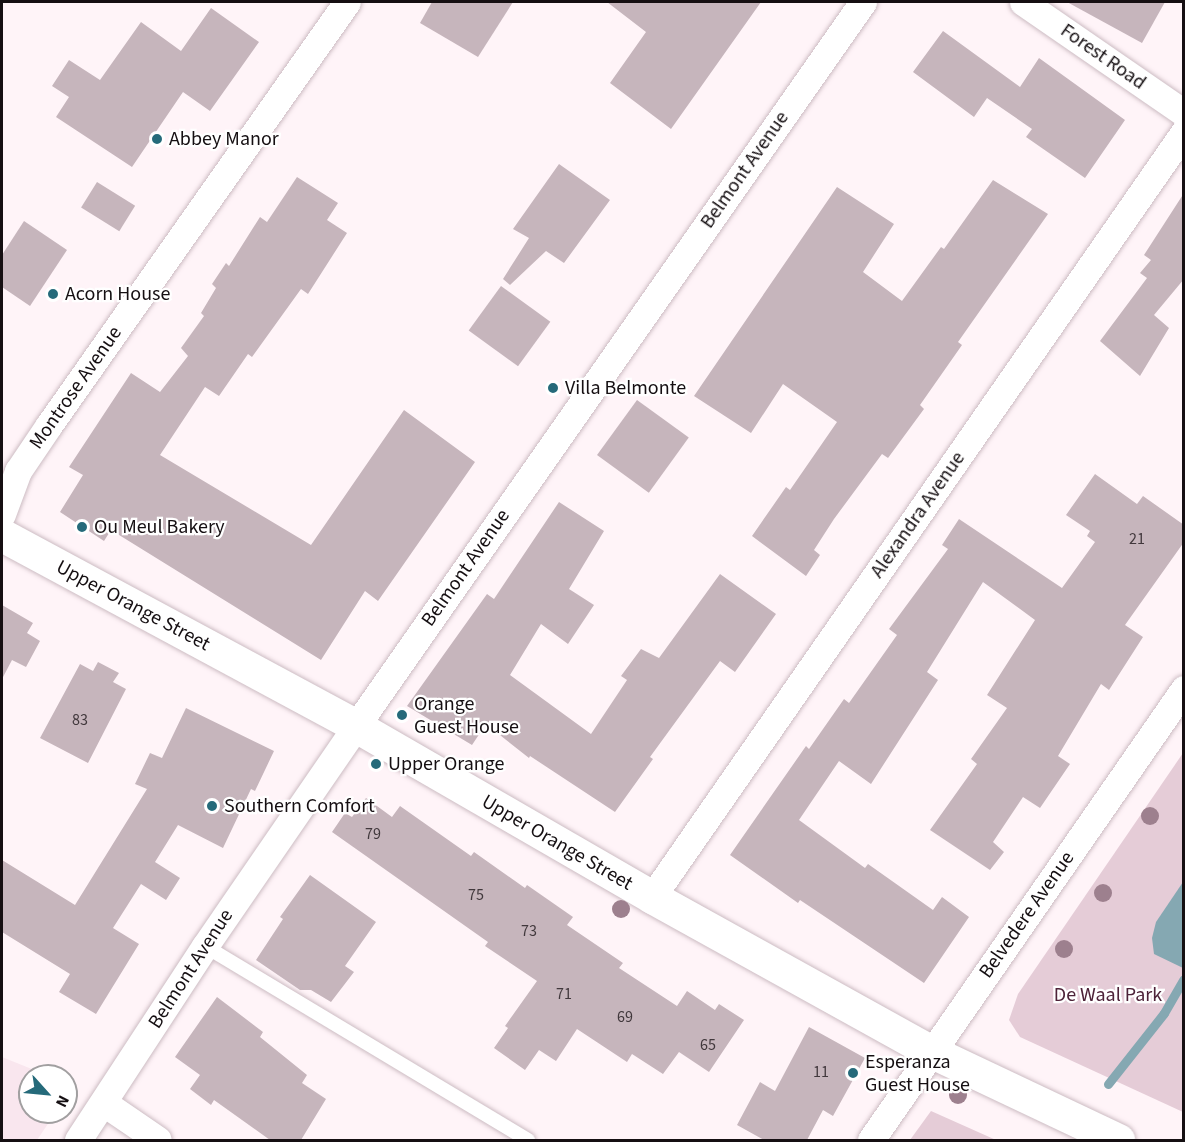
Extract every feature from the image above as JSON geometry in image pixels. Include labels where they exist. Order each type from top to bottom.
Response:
[{"type":"street","name":"Montrose Avenue","points":[[2,514],[18,471],[347,2]]},
{"type":"street","name":"Belmont Avenue","points":[[78,1140],[205,946],[356,726],[863,2]]},
{"type":"street","name":"Forest Road","points":[[1023,2],[1184,113]]},
{"type":"street","name":"Alexandra Avenue","points":[[652,897],[1184,132]]},
{"type":"street","name":"Upper Orange Street","points":[[2,535],[356,726],[652,897],[932,1052],[1118,1140]]},
{"type":"street","name":"Belvedere Avenue","points":[[871,1140],[1184,689]]},
{"type":"street","points":[[104,1103],[158,1140]]},
{"type":"lane","points":[[205,946],[528,1140]]},
{"type":"shaded area","points":[[2,1057],[19,1064],[18,1124],[48,1124],[37,1140],[2,1140]]},
{"type":"green space","name":"De Waal Park","points":[[1183,753],[1183,1112],[1020,1037],[1009,1020],[1018,994]]},
{"type":"green space","points":[[931,1111],[996,1140],[910,1140]]},
{"type":"water","points":[[1183,882],[1183,968],[1154,954],[1152,938],[1156,922]]},
{"type":"building","points":[[432,2],[513,2],[478,57],[420,23]]},
{"type":"building","points":[[607,2],[761,2],[671,129],[610,83],[646,32]]},
{"type":"building","points":[[1067,2],[1165,2],[1142,43]]},
{"type":"building","points":[[211,8],[259,42],[210,111],[183,92],[132,167],[56,117],[69,97],[52,86],[69,60],[100,80],[141,22],[181,51]]},
{"type":"building","points":[[943,31],[1020,87],[1039,58],[1125,120],[1085,178],[1026,137],[1032,129],[987,98],[974,117],[913,72]]},
{"type":"building","points":[[559,164],[610,200],[564,263],[546,251],[510,285],[503,279],[529,238],[513,229]]},
{"type":"building","points":[[297,177],[338,203],[327,220],[347,233],[308,294],[301,289],[252,357],[248,354],[219,396],[205,387],[160,455],[311,545],[404,410],[475,462],[378,601],[365,591],[321,660],[111,530],[104,541],[60,512],[83,475],[69,467],[131,373],[160,392],[188,356],[181,348],[204,316],[201,313],[216,288],[212,284],[226,263],[229,266],[260,217],[267,222]]},
{"type":"building","points":[[993,180],[1048,214],[958,342],[962,345],[920,405],[924,409],[888,458],[882,454],[834,519],[814,550],[820,555],[806,576],[752,536],[786,487],[790,490],[837,422],[783,384],[751,433],[694,396],[837,187],[894,224],[863,272],[902,301],[941,247],[944,249]]},
{"type":"building","points":[[97,182],[135,206],[119,231],[81,207]]},
{"type":"building","points":[[1184,193],[1184,279],[1154,315],[1169,328],[1140,376],[1100,341],[1147,278],[1140,273],[1151,260],[1144,255]]},
{"type":"building","points":[[24,221],[67,250],[30,306],[2,287],[2,255]]},
{"type":"building","points":[[501,286],[550,322],[518,366],[469,330]]},
{"type":"building","points":[[637,400],[689,438],[649,493],[597,455]]},
{"type":"building","points":[[1095,474],[1137,504],[1143,496],[1184,525],[1184,542],[1125,625],[1143,637],[1109,690],[1101,684],[1058,756],[1070,764],[1040,808],[1023,797],[993,842],[1004,852],[990,870],[930,830],[977,764],[971,759],[1007,708],[987,695],[1035,620],[983,582],[927,672],[938,680],[871,784],[839,761],[799,820],[865,868],[868,864],[933,910],[942,897],[969,917],[924,983],[800,900],[798,903],[730,855],[806,746],[809,749],[844,699],[849,703],[897,635],[889,629],[948,549],[942,545],[959,519],[1062,588],[1095,542],[1087,536],[1090,531],[1066,515]]},
{"type":"building","points":[[559,502],[604,531],[569,589],[594,605],[568,644],[541,624],[510,675],[591,734],[627,680],[621,676],[641,649],[659,658],[720,574],[776,614],[735,672],[720,661],[650,757],[653,759],[615,812],[530,756],[529,758],[486,724],[472,745],[407,706],[487,594],[494,599]]},
{"type":"building","points":[[2,605],[33,623],[27,633],[40,641],[26,667],[12,660],[2,679]]},
{"type":"building","points":[[98,662],[119,673],[113,682],[126,689],[88,763],[40,738],[80,664],[93,671]]},
{"type":"building","points":[[186,708],[274,751],[255,791],[251,789],[223,848],[178,825],[155,862],[180,878],[166,900],[141,884],[113,928],[139,944],[96,1014],[59,992],[70,974],[2,932],[2,860],[75,905],[147,789],[135,784],[150,753],[162,758]]},
{"type":"building","points":[[366,798],[392,817],[400,806],[471,856],[474,852],[525,888],[527,885],[573,917],[567,925],[623,963],[619,968],[677,1006],[687,991],[715,1010],[719,1004],[744,1020],[709,1072],[679,1052],[663,1074],[632,1054],[627,1062],[577,1029],[556,1061],[539,1050],[525,1070],[494,1048],[508,1028],[505,1026],[537,981],[485,946],[488,942],[332,832],[345,813],[352,817]]},
{"type":"building","points":[[310,875],[376,922],[345,966],[354,972],[331,1002],[311,990],[300,990],[256,960],[283,919],[280,917]]},
{"type":"building","points":[[217,997],[263,1032],[260,1037],[307,1075],[302,1083],[326,1099],[301,1140],[270,1140],[214,1100],[211,1105],[190,1089],[200,1075],[175,1057]]},
{"type":"building","points":[[809,1027],[865,1058],[833,1116],[823,1110],[807,1140],[764,1140],[737,1125],[760,1082],[775,1091]]},
{"type":"waterway","points":[[1108,1084],[1164,1013],[1184,979]]},
{"type":"place","name":"Abbey Manor","points":[[157,139]]},
{"type":"place","name":"Acorn House","points":[[53,294]]},
{"type":"place","name":"Villa Belmonte","points":[[553,388]]},
{"type":"place","name":"Ou Meul Bakery","points":[[82,527]]},
{"type":"place","name":"Orange Guest House","points":[[402,715]]},
{"type":"place","name":"Upper Orange","points":[[376,764]]},
{"type":"place","name":"Southern Comfort","points":[[212,806]]},
{"type":"place","name":"Esperanza Guest House","points":[[853,1073]]}]
